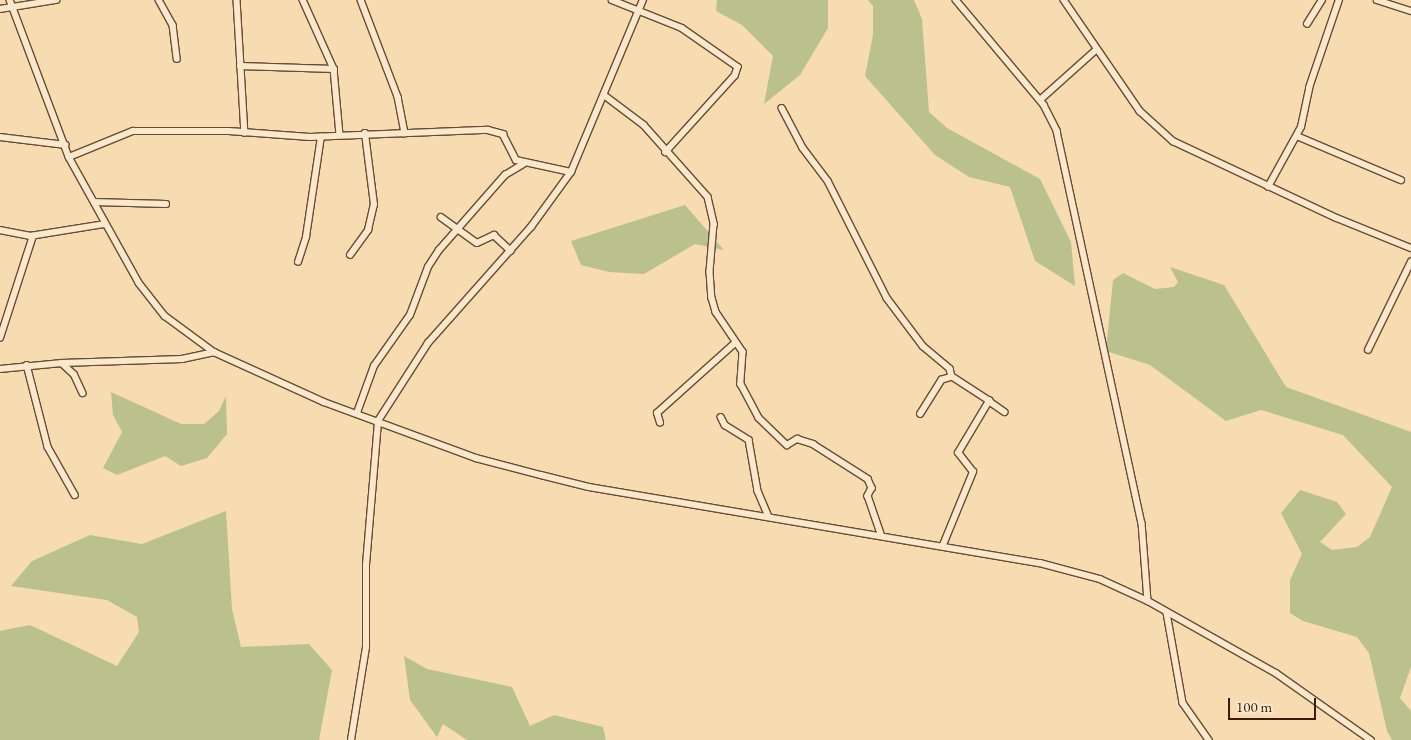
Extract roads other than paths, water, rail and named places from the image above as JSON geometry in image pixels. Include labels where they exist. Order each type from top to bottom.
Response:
[{"type":"street","points":[[10,0],[39,83],[70,157],[105,224],[151,300],[165,316],[214,352],[356,413],[476,458],[589,487],[769,517],[881,533],[1040,563],[1100,579],[1148,601],[1276,673],[1371,740]]},
{"type":"street","points":[[0,9],[56,0]]},
{"type":"street","points":[[159,0],[173,25],[177,60]]},
{"type":"street","points":[[237,0],[245,133]]},
{"type":"street","points":[[303,0],[334,69],[340,135]]},
{"type":"street","points":[[361,0],[398,97],[406,133]]},
{"type":"street","points":[[612,0],[690,32],[738,67],[735,76],[666,152]]},
{"type":"street","points":[[351,740],[366,648],[366,556],[378,421],[428,344],[511,251],[572,172],[583,137],[604,95],[643,0]]},
{"type":"street","points":[[956,0],[1040,100],[1057,131],[1142,523],[1148,601]]},
{"type":"street","points":[[1064,0],[1096,50],[1140,111],[1173,141],[1268,187],[1411,248]]},
{"type":"street","points":[[1307,24],[1322,0]]},
{"type":"street","points":[[1268,187],[1297,136],[1339,0]]},
{"type":"street","points":[[1377,0],[1411,11]]},
{"type":"street","points":[[1040,100],[1096,50]]},
{"type":"street","points":[[240,66],[334,69]]},
{"type":"street","points":[[604,95],[644,125],[666,152],[702,189],[711,206],[714,242],[710,285],[716,312],[745,358],[741,384],[759,418],[787,445],[797,439],[814,444],[868,479],[872,488],[868,496],[873,502],[881,533]]},
{"type":"street","points":[[782,108],[803,148],[828,181],[887,298],[923,346],[950,369],[952,377],[1005,412]]},
{"type":"street","points":[[70,157],[133,131],[245,133],[321,137],[498,130],[503,134],[512,157],[523,164],[552,165],[572,172]]},
{"type":"street","points":[[350,255],[368,230],[373,212],[365,134]]},
{"type":"street","points":[[1297,136],[1401,180]]},
{"type":"street","points":[[0,137],[66,144]]},
{"type":"street","points":[[298,262],[306,237],[321,137]]},
{"type":"street","points":[[356,413],[374,366],[410,315],[428,267],[505,175],[523,164]]},
{"type":"street","points":[[94,202],[166,204]]},
{"type":"street","points":[[441,217],[460,228],[476,243],[494,235],[511,251]]},
{"type":"street","points":[[0,230],[33,236],[105,224]]},
{"type":"street","points":[[0,338],[33,236]]},
{"type":"street","points":[[1368,350],[1411,262]]},
{"type":"street","points":[[660,423],[657,413],[734,343]]},
{"type":"street","points":[[0,369],[62,363],[182,359],[214,352]]},
{"type":"street","points":[[62,363],[74,374],[83,393]]},
{"type":"street","points":[[27,365],[48,447],[75,495]]},
{"type":"street","points":[[921,414],[942,380],[952,377]]},
{"type":"street","points":[[943,545],[973,472],[958,453],[989,401]]},
{"type":"street","points":[[721,417],[725,425],[749,440],[758,491],[769,517]]},
{"type":"street","points":[[1167,613],[1183,703],[1209,740]]}]
